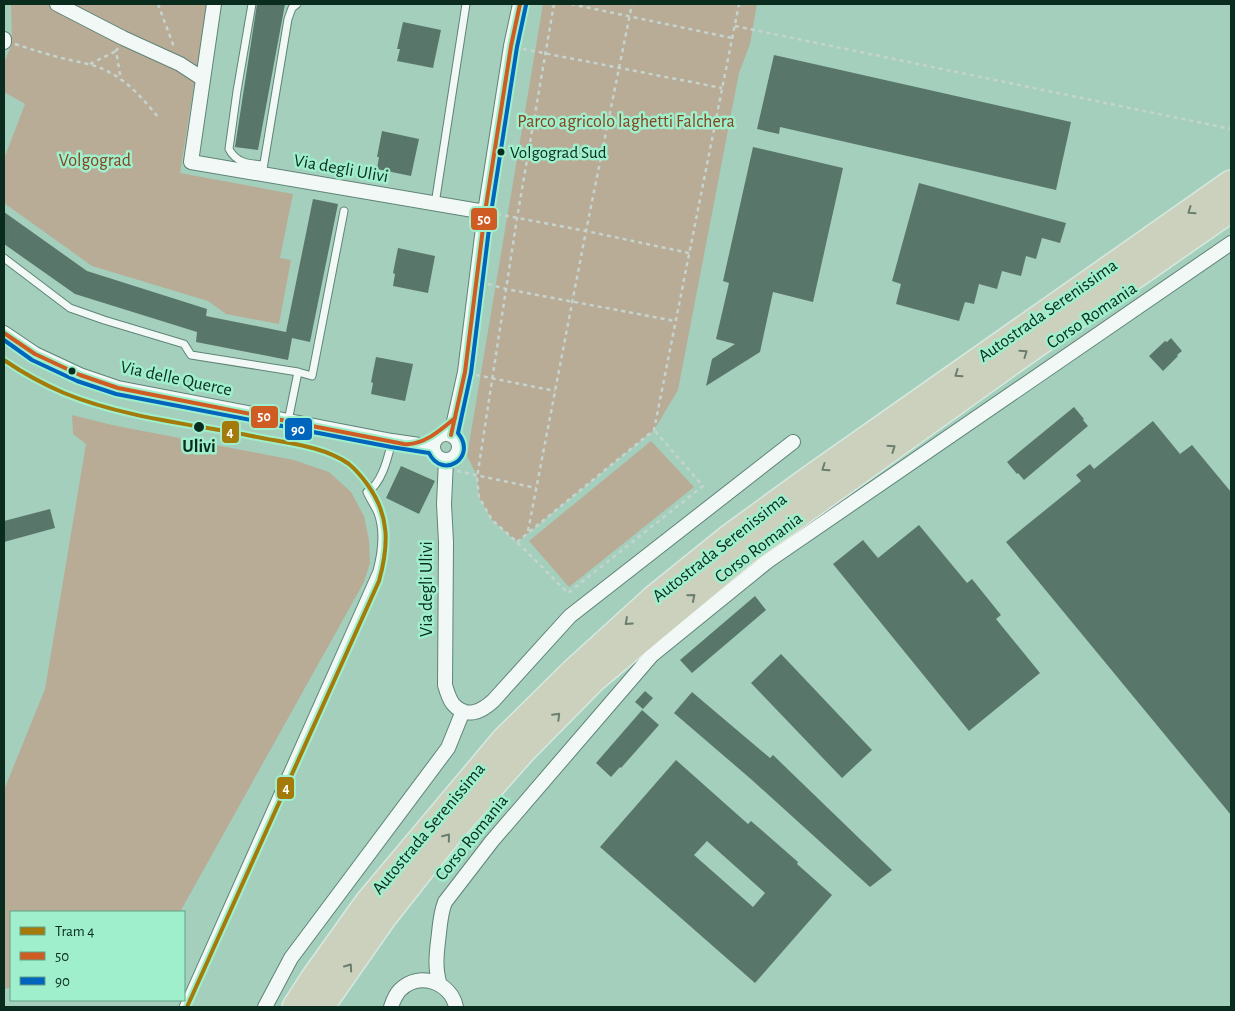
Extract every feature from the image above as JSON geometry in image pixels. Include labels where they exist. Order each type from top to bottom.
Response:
[{"type":"highway","name":"Autostrada Serenissima","points":[[295,1007],[368,902],[504,740],[576,669],[653,599],[730,536],[1231,183]]},
{"type":"highway","name":"Autostrada Serenissima","points":[[321,1007],[384,917],[451,832],[522,751],[594,679],[746,552],[1016,359],[1231,209]]},
{"type":"street","points":[[57,4],[123,38],[180,64],[203,79],[214,4]]},
{"type":"street","points":[[452,435],[465,372],[485,212],[511,46],[520,4]]},
{"type":"street","name":"Via degli Ulivi","points":[[203,79],[191,162],[263,170],[485,212]]},
{"type":"street","name":"Corso Romania","points":[[440,984],[437,977],[435,960],[445,902],[492,841],[652,656],[768,561],[1231,243]]},
{"type":"street","name":"Via delle Querce","points":[[4,333],[35,354],[80,375],[118,388],[392,441],[433,447]]},
{"type":"street","points":[[410,444],[444,428],[455,418]]},
{"type":"street","points":[[445,434],[452,435],[457,440],[459,446],[457,453],[446,464],[435,453],[434,441],[439,436],[445,434]]},
{"type":"street","points":[[265,1007],[291,958],[448,748],[463,711],[476,712],[487,707],[570,616],[793,442]]},
{"type":"street","name":"Via degli Ulivi","points":[[446,464],[444,504],[446,542],[445,685],[448,696],[453,704],[463,711]]},
{"type":"street","name":"Corso Romania","points":[[391,1007],[394,998],[401,990],[425,976],[435,960]]},
{"type":"street","points":[[419,980],[440,984],[447,989],[456,1007]]},
{"type":"lane","points":[[252,4],[229,149],[232,156],[243,163],[263,170],[288,19],[292,8],[297,4]]},
{"type":"lane","points":[[435,204],[466,4]]},
{"type":"lane","points":[[4,258],[70,308],[184,344],[192,355],[298,372],[312,376],[344,211]]},
{"type":"lane","points":[[288,421],[298,372]]},
{"type":"lane","points":[[183,1007],[378,571],[382,549],[381,524],[367,492],[378,482],[389,455],[392,441]]},
{"type":"path","points":[[158,4],[180,64]]},
{"type":"path","points":[[554,4],[517,218],[477,477],[479,497],[492,520],[568,593],[704,486],[654,430]]},
{"type":"path","points":[[572,4],[732,38]]},
{"type":"path","points":[[528,533],[572,301],[632,4]]},
{"type":"path","points":[[517,542],[654,430],[739,4]]},
{"type":"path","points":[[735,26],[1231,129]]},
{"type":"path","points":[[90,64],[116,51],[123,38]]},
{"type":"path","points":[[4,41],[90,64],[108,71],[139,95],[158,117]]},
{"type":"path","points":[[511,46],[722,88]]},
{"type":"path","points":[[116,51],[122,80]]},
{"type":"path","points":[[485,212],[689,253]]},
{"type":"path","points":[[477,281],[675,321]]},
{"type":"path","points":[[465,372],[492,379],[555,390]]},
{"type":"path","points":[[446,464],[477,477],[536,488]]},
{"type":"green space","name":"Volgograd","points":[[11,4],[207,4],[180,173],[293,194],[280,258],[291,260],[279,324],[226,314],[208,301],[92,266],[4,203],[4,159],[25,104],[4,92],[4,63],[12,43]]},
{"type":"green space","name":"Parco agricolo laghetti Falchera","points":[[543,4],[757,4],[750,44],[739,73],[678,390],[654,430],[517,542],[492,520],[479,497],[477,476],[467,456]]},
{"type":"green space","points":[[72,415],[112,425],[294,460],[329,472],[351,492],[364,516],[369,540],[370,563],[364,582],[181,911],[10,911],[10,988],[4,989],[4,790],[45,689],[86,444],[73,434]]},
{"type":"green space","points":[[651,441],[694,487],[569,587],[529,541]]},
{"type":"building","points":[[257,4],[285,4],[258,150],[235,147]]},
{"type":"building","points":[[403,22],[441,30],[433,68],[397,61],[400,49],[397,49]]},
{"type":"building","points":[[774,55],[1071,122],[1056,190],[780,127],[779,134],[757,129]]},
{"type":"building","points":[[382,131],[419,139],[411,176],[377,169],[379,157],[377,157]]},
{"type":"building","points":[[753,147],[843,168],[813,302],[773,292],[760,352],[706,386],[712,359],[735,344],[716,339],[729,283],[723,281]]},
{"type":"building","points":[[919,183],[1066,223],[1060,243],[1042,238],[1036,259],[1026,256],[1021,276],[1002,271],[997,289],[979,284],[974,304],[965,302],[959,321],[896,304],[901,284],[892,281]]},
{"type":"building","points":[[313,199],[338,204],[310,342],[292,338],[288,360],[196,342],[197,332],[75,294],[4,244],[4,212],[87,271],[207,309],[206,316],[286,332]]},
{"type":"building","points":[[398,248],[435,256],[428,293],[393,286],[395,274],[393,273]]},
{"type":"building","points":[[1171,338],[1182,351],[1163,371],[1149,356]]},
{"type":"building","points":[[376,357],[413,364],[405,401],[371,394],[373,383],[371,382]]},
{"type":"building","points":[[1074,407],[1088,426],[1024,480],[1007,462]]},
{"type":"building","points":[[1153,421],[1180,454],[1192,445],[1231,492],[1231,815],[1006,542],[1081,481],[1076,475],[1090,464],[1094,469]]},
{"type":"building","points":[[401,466],[435,481],[419,514],[386,498]]},
{"type":"building","points":[[50,509],[55,528],[4,542],[4,521]]},
{"type":"building","points":[[919,525],[967,583],[972,579],[1001,615],[996,619],[1040,673],[969,731],[833,564],[863,540],[878,558]]},
{"type":"building","points":[[755,596],[766,610],[692,673],[680,660]]},
{"type":"building","points":[[781,654],[872,750],[842,778],[751,683]]},
{"type":"building","points":[[645,691],[653,698],[643,709],[635,702]]},
{"type":"building","points":[[692,692],[770,758],[773,755],[892,870],[870,887],[752,780],[674,713]]},
{"type":"building","points":[[642,710],[659,725],[611,777],[596,763]]},
{"type":"building","points":[[676,760],[748,824],[751,821],[832,895],[755,983],[600,847]],"holes":[[[707,841],[765,893],[753,907],[694,855]]]},
{"type":"tram line","name":"4","points":[[4,360],[56,390],[109,408],[156,419],[302,446],[327,453],[349,464],[361,476],[375,496],[384,519],[386,543],[379,581],[187,1007]]},
{"type":"transit line","name":"50","points":[[451,435],[465,372],[485,212],[511,46],[520,4]]},
{"type":"transit line","name":"90","points":[[4,340],[32,360],[77,381],[116,394],[429,453],[435,461],[442,465],[456,462],[464,450],[463,442],[458,433],[471,373],[491,213],[517,47],[526,5]]},
{"type":"transit line","name":"50","points":[[4,333],[35,354],[80,375],[118,388],[404,444],[425,440],[455,418]]},
{"type":"place","name":"Volgograd Sud","points":[[501,152]]},
{"type":"place","name":"Ulivi","points":[[199,427]]}]
